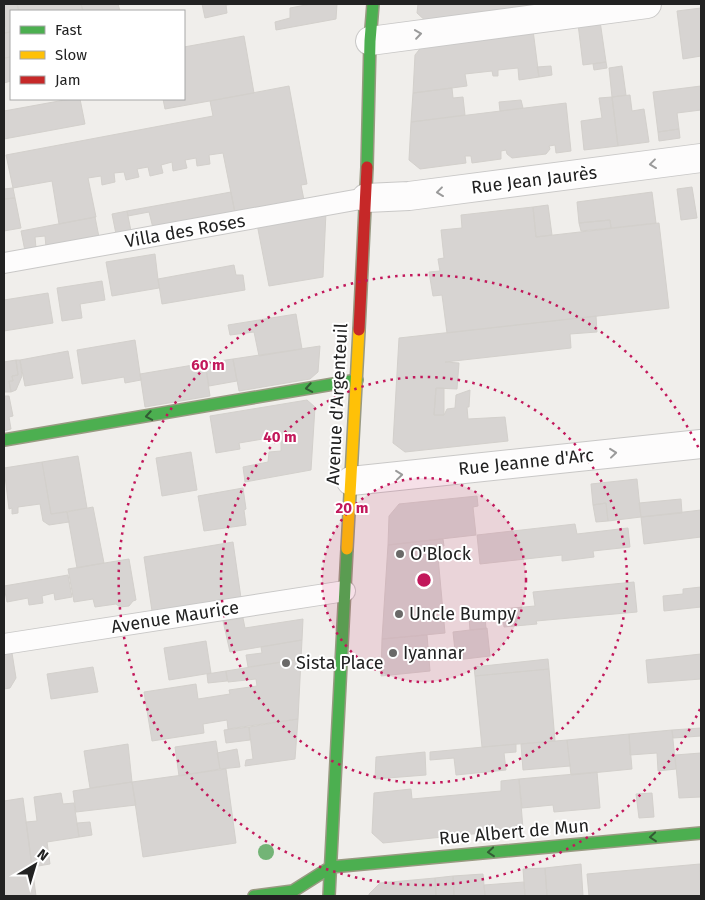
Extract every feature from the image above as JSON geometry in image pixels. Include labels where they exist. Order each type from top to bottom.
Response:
[{"type":"main road","name":"Avenue d'Argenteuil","points":[[329,896],[366,198],[372,4]]},
{"type":"main road","points":[[4,440],[357,380]]},
{"type":"main road","name":"Rue Albert de Mun","points":[[331,867],[701,833]]},
{"type":"main road","points":[[254,896],[293,891],[331,867]]},
{"type":"street","points":[[370,41],[647,4]]},
{"type":"street","name":"Rue Jean Jaurès","points":[[366,198],[409,196],[701,158]]},
{"type":"street","name":"Rue Jeanne d'Arc","points":[[350,481],[701,444]]},
{"type":"lane","name":"Villa des Roses","points":[[4,263],[366,198]]},
{"type":"lane","name":"Avenue Maurice","points":[[4,644],[345,591]]},
{"type":"building","points":[[4,4],[17,4],[19,10],[10,10],[10,32],[4,33]]},
{"type":"building","points":[[17,4],[81,4],[83,10],[19,10]]},
{"type":"building","points":[[81,4],[118,4],[120,10],[83,10]]},
{"type":"building","points":[[202,4],[234,4],[226,5],[227,13],[205,18]]},
{"type":"building","points":[[311,4],[337,4],[336,19],[276,30],[275,22],[290,18],[290,8]]},
{"type":"building","points":[[418,4],[576,4],[429,24],[417,13]]},
{"type":"building","points":[[701,8],[701,56],[683,59],[677,11]]},
{"type":"building","points":[[600,21],[606,62],[583,65],[578,24]]},
{"type":"building","points":[[533,30],[539,77],[519,80],[518,68],[498,70],[498,76],[493,76],[492,71],[465,74],[467,86],[413,93],[415,55],[423,45]]},
{"type":"building","points":[[10,32],[10,57],[4,58],[4,33]]},
{"type":"building","points":[[244,36],[254,93],[165,109],[163,100],[185,100],[185,47]]},
{"type":"building","points":[[10,57],[10,81],[4,83],[4,58]]},
{"type":"building","points":[[606,62],[607,68],[594,70],[593,64]]},
{"type":"building","points":[[551,66],[552,75],[539,77],[537,67]]},
{"type":"building","points":[[622,66],[626,95],[612,97],[609,68]]},
{"type":"building","points":[[289,86],[307,184],[301,185],[304,200],[235,213],[223,153],[209,155],[210,164],[197,166],[196,158],[185,160],[187,168],[173,171],[172,162],[161,165],[163,173],[150,176],[148,167],[137,169],[139,177],[126,180],[124,172],[114,173],[115,182],[102,185],[101,176],[88,178],[96,217],[59,224],[52,181],[13,188],[6,155],[213,116],[210,101]]},
{"type":"building","points":[[701,86],[701,110],[677,113],[679,129],[658,132],[653,92]]},
{"type":"building","points":[[452,88],[453,98],[463,97],[465,115],[411,122],[413,93]]},
{"type":"building","points":[[630,95],[632,111],[644,109],[649,142],[618,146],[612,97]]},
{"type":"building","points":[[612,97],[618,146],[584,150],[581,121],[602,118],[599,98]]},
{"type":"building","points":[[64,100],[80,100],[85,124],[4,139],[4,111]]},
{"type":"building","points":[[521,100],[523,108],[500,111],[499,102]]},
{"type":"building","points":[[566,103],[571,151],[556,153],[555,145],[549,146],[550,149],[546,154],[512,158],[507,154],[506,150],[501,151],[501,159],[472,163],[471,156],[465,156],[466,163],[420,169],[409,160],[411,122]]},
{"type":"building","points":[[679,129],[680,138],[659,141],[658,132]]},
{"type":"building","points":[[692,187],[697,218],[681,220],[677,189]]},
{"type":"building","points":[[13,188],[15,198],[4,199],[4,189]]},
{"type":"building","points":[[231,192],[235,213],[153,228],[149,212],[128,216],[127,211]]},
{"type":"building","points":[[652,192],[656,223],[611,228],[610,220],[579,223],[577,202]]},
{"type":"building","points":[[15,198],[21,228],[4,231],[4,199]]},
{"type":"building","points":[[548,205],[552,235],[536,237],[533,207]]},
{"type":"building","points":[[533,207],[536,237],[659,223],[669,308],[447,333],[442,295],[433,296],[429,272],[440,271],[438,259],[444,258],[441,230],[462,228],[461,215]]},
{"type":"building","points":[[127,211],[131,231],[116,234],[112,214]]},
{"type":"building","points":[[326,212],[323,277],[269,286],[257,224]]},
{"type":"building","points":[[95,217],[99,237],[46,247],[45,236],[35,237],[36,248],[25,251],[21,231]]},
{"type":"building","points":[[610,220],[611,228],[581,231],[579,223]]},
{"type":"building","points":[[155,254],[159,288],[112,296],[106,262]]},
{"type":"building","points":[[234,265],[236,275],[243,275],[245,290],[162,304],[158,279]]},
{"type":"building","points":[[102,281],[105,300],[80,304],[82,318],[62,321],[57,288]]},
{"type":"building","points":[[48,293],[53,323],[4,331],[4,300]]},
{"type":"building","points":[[296,314],[302,349],[259,356],[254,332],[230,335],[228,325]]},
{"type":"building","points":[[596,316],[597,332],[570,334],[571,348],[445,362],[459,363],[457,389],[436,388],[434,415],[444,415],[447,409],[455,408],[456,395],[470,390],[469,407],[467,407],[468,419],[505,417],[508,441],[405,452],[393,443],[399,338]]},
{"type":"building","points":[[135,340],[141,380],[125,383],[124,377],[82,384],[77,350]]},
{"type":"building","points":[[320,346],[318,372],[310,379],[239,391],[233,359]]},
{"type":"building","points":[[68,351],[73,378],[25,386],[20,360]]},
{"type":"building","points":[[233,359],[237,381],[209,386],[205,363]]},
{"type":"building","points":[[16,360],[20,360],[22,376],[16,390],[11,392],[9,381],[13,381],[12,376],[18,375]]},
{"type":"building","points":[[16,360],[18,375],[12,376],[13,381],[9,381],[11,392],[4,392],[4,362]]},
{"type":"building","points":[[205,363],[210,396],[145,407],[140,374]]},
{"type":"building","points":[[436,388],[444,388],[444,415],[434,415]]},
{"type":"building","points":[[4,396],[9,396],[13,416],[9,417],[11,429],[4,431]]},
{"type":"building","points":[[307,400],[315,407],[311,470],[245,482],[243,467],[268,462],[269,452],[281,451],[281,436],[239,443],[240,449],[216,453],[210,416]]},
{"type":"building","points":[[191,452],[197,490],[162,496],[156,458]]},
{"type":"building","points":[[78,456],[87,508],[51,514],[42,462]]},
{"type":"building","points":[[42,462],[51,514],[67,512],[69,522],[49,525],[43,521],[40,504],[18,507],[18,513],[12,514],[12,508],[9,509],[4,468]]},
{"type":"building","points":[[637,479],[641,517],[608,521],[606,503],[593,505],[591,484]]},
{"type":"building","points":[[243,488],[246,525],[204,531],[198,496]]},
{"type":"building","points":[[477,496],[478,506],[473,507],[476,535],[388,545],[389,516],[399,504]]},
{"type":"building","points":[[681,499],[682,513],[641,517],[639,503]]},
{"type":"building","points":[[606,503],[608,521],[596,522],[593,505]]},
{"type":"building","points":[[93,507],[104,563],[77,568],[67,512]]},
{"type":"building","points":[[701,510],[701,537],[644,544],[641,517]]},
{"type":"building","points":[[575,524],[577,534],[628,528],[630,547],[593,551],[594,557],[562,561],[562,555],[480,564],[477,535]]},
{"type":"building","points":[[443,539],[444,546],[437,546],[445,633],[382,639],[388,545]]},
{"type":"building","points":[[233,542],[241,598],[152,611],[144,557]]},
{"type":"building","points":[[129,559],[136,600],[129,606],[120,607],[116,604],[95,607],[93,599],[74,602],[68,569]]},
{"type":"building","points":[[68,575],[72,597],[55,600],[54,593],[42,596],[43,603],[29,605],[28,598],[7,602],[4,586]]},
{"type":"building","points":[[634,582],[637,612],[536,621],[537,624],[504,627],[502,609],[535,606],[533,592]]},
{"type":"building","points":[[701,587],[701,607],[664,611],[663,596],[683,594],[683,589]]},
{"type":"building","points":[[485,616],[486,629],[470,630],[469,617]]},
{"type":"building","points":[[243,618],[245,628],[303,619],[302,640],[230,652],[223,621]]},
{"type":"building","points":[[487,628],[490,656],[456,660],[453,632]]},
{"type":"building","points":[[427,635],[430,671],[381,676],[382,639]]},
{"type":"building","points":[[302,640],[301,659],[248,667],[246,655],[262,653],[261,647]]},
{"type":"building","points":[[206,641],[211,673],[169,680],[164,648]]},
{"type":"building","points":[[12,653],[16,678],[10,688],[4,689],[4,654]]},
{"type":"building","points":[[701,654],[701,679],[648,683],[646,660]]},
{"type":"building","points":[[301,659],[298,719],[228,729],[227,720],[203,724],[204,733],[152,741],[144,692],[196,684],[198,699],[230,694],[229,690],[257,686],[256,679],[228,682],[226,671]]},
{"type":"building","points":[[548,659],[549,669],[475,676],[474,667]]},
{"type":"building","points":[[93,667],[98,692],[51,699],[47,674]]},
{"type":"building","points":[[549,669],[555,741],[482,747],[475,676]]},
{"type":"building","points":[[226,671],[227,681],[208,683],[207,674]]},
{"type":"building","points":[[298,719],[295,759],[245,766],[246,760],[253,759],[249,727]]},
{"type":"building","points":[[249,727],[250,740],[226,743],[224,730]]},
{"type":"building","points":[[701,728],[701,736],[673,738],[672,730]]},
{"type":"building","points":[[672,730],[676,769],[658,771],[657,753],[630,755],[629,734]]},
{"type":"building","points":[[629,734],[632,769],[571,775],[567,740]]},
{"type":"building","points":[[567,740],[570,766],[523,770],[521,744]]},
{"type":"building","points":[[216,741],[220,769],[179,776],[175,747]]},
{"type":"building","points":[[128,744],[132,782],[90,788],[84,751]]},
{"type":"building","points":[[516,744],[516,752],[504,753],[506,770],[456,775],[454,758],[430,760],[430,752]]},
{"type":"building","points":[[237,749],[240,767],[220,769],[217,753]]},
{"type":"building","points":[[425,752],[426,775],[375,779],[376,757]]},
{"type":"building","points":[[701,753],[701,797],[679,798],[675,755]]},
{"type":"building","points":[[226,769],[236,843],[143,857],[132,782]]},
{"type":"building","points":[[597,772],[600,808],[554,812],[553,805],[522,808],[519,779]]},
{"type":"building","points":[[519,779],[523,829],[383,843],[372,833],[374,793],[411,789],[412,799],[501,791],[501,781]]},
{"type":"building","points":[[132,782],[136,805],[76,812],[73,791]]},
{"type":"building","points":[[61,793],[63,804],[74,803],[79,837],[47,842],[50,864],[32,867],[26,822],[37,821],[34,797]]},
{"type":"building","points":[[652,793],[654,817],[639,818],[636,794]]},
{"type":"building","points":[[23,798],[36,896],[4,896],[4,801]]},
{"type":"building","points":[[90,822],[92,835],[79,837],[77,823]]},
{"type":"building","points":[[581,864],[583,896],[547,896],[545,868]]},
{"type":"building","points":[[700,864],[701,896],[589,896],[587,874]]},
{"type":"building","points":[[545,868],[547,896],[525,896],[523,869]]},
{"type":"building","points":[[483,874],[485,896],[454,896],[453,876]]},
{"type":"building","points":[[453,876],[454,896],[436,896],[435,878]]},
{"type":"building","points":[[435,878],[436,896],[369,896],[380,883]]},
{"type":"building","points":[[524,882],[525,896],[485,896],[484,885]]},
{"type":"traffic: fast","points":[[367,167],[370,41],[373,4]]},
{"type":"traffic: fast","points":[[4,440],[357,380]]},
{"type":"traffic: fast","points":[[329,896],[347,549]]},
{"type":"traffic: fast","points":[[254,896],[293,891],[331,867],[701,833]]},
{"type":"traffic: slow","points":[[347,549],[359,330]]},
{"type":"traffic: jam","points":[[359,330],[367,167]]},
{"type":"place","name":"O'Block","points":[[400,554]]},
{"type":"place","name":"Uncle Bumpy","points":[[399,614]]},
{"type":"place","name":"Iyannar","points":[[393,653]]},
{"type":"place","name":"Sista Place","points":[[286,663]]}]
